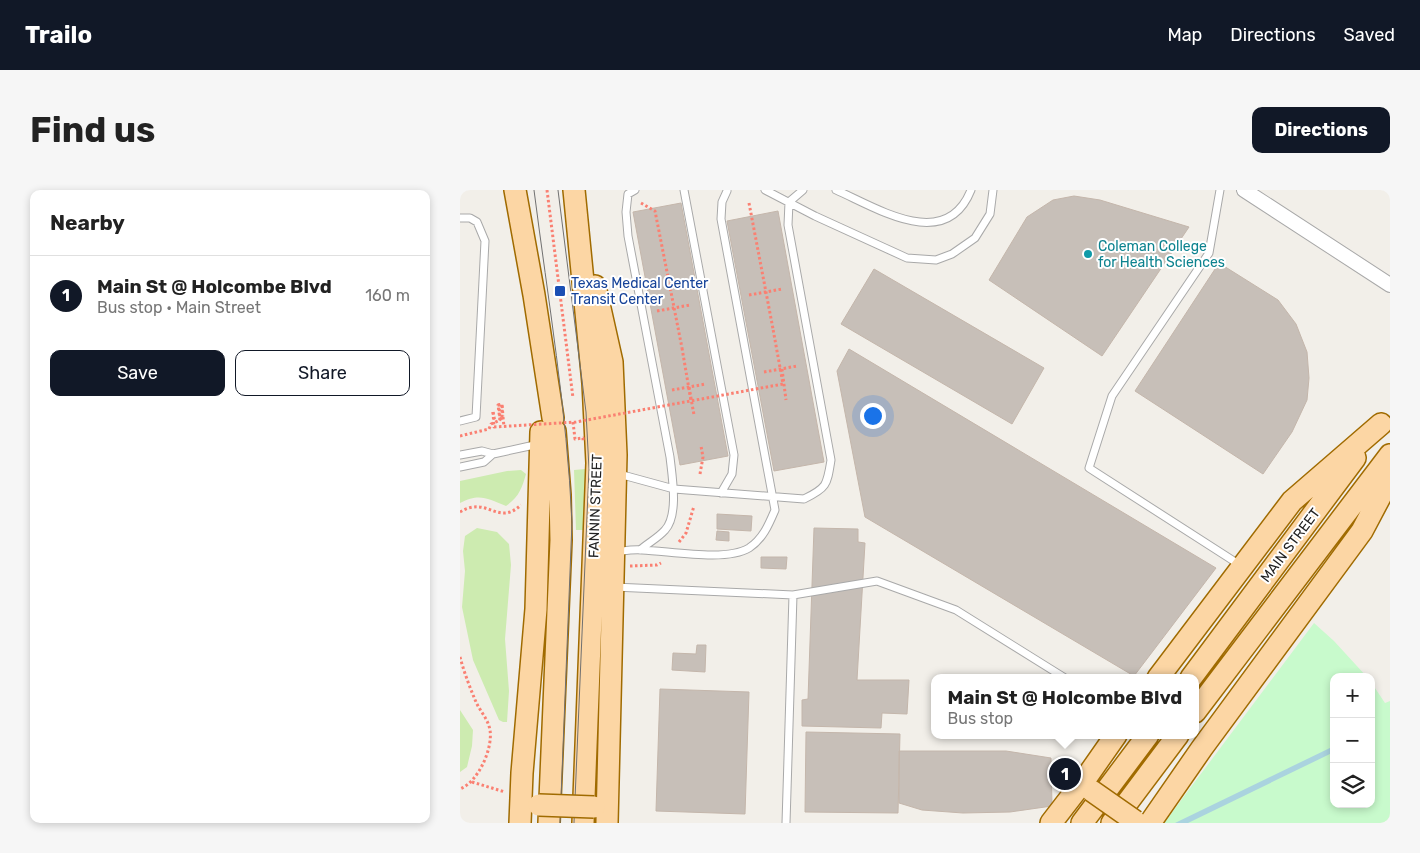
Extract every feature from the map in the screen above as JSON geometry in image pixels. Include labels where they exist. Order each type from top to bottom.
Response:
[{"type":"main road","points":[[515,190],[534,295],[560,495],[561,540],[544,814]]},
{"type":"main road","points":[[544,814],[595,818],[608,774],[613,586],[621,559],[612,362],[574,192]]},
{"type":"main road","name":"FANNIN STREET","points":[[574,192],[593,383],[597,463],[595,818]]},
{"type":"main road","points":[[1161,674],[1292,501],[1386,418]]},
{"type":"main road","name":"MAIN STREET","points":[[1193,674],[1386,418]]},
{"type":"main road","points":[[520,823],[522,773],[551,427]]},
{"type":"main road","name":"MAIN STREET","points":[[1199,707],[1390,455]]},
{"type":"main road","points":[[1090,783],[1143,822],[1202,748],[1362,531],[1390,478]]},
{"type":"main road","points":[[1051,823],[1090,783],[1114,739]]},
{"type":"main road","points":[[1082,823],[1145,739]]},
{"type":"main road","points":[[1112,823],[1175,739]]},
{"type":"main road","points":[[522,773],[544,814]]},
{"type":"street","points":[[1244,190],[1390,285]]},
{"type":"lane","points":[[621,559],[640,550],[666,529],[673,509],[674,489],[670,457],[628,236],[626,212],[628,194],[635,190]]},
{"type":"lane","points":[[684,190],[734,455],[732,474],[721,493]]},
{"type":"lane","points":[[640,550],[730,554],[749,548],[768,529],[775,510],[721,219],[722,202],[728,190]]},
{"type":"lane","points":[[765,190],[815,216],[906,258],[936,260],[952,254],[975,238],[990,214],[993,190]]},
{"type":"lane","points":[[616,473],[674,489],[804,499],[821,491],[828,478],[831,460],[788,225],[789,202],[803,190]]},
{"type":"lane","points":[[836,190],[901,219],[919,223],[939,222],[955,213],[966,202],[971,190]]},
{"type":"lane","points":[[1220,190],[1209,254],[1112,396],[1088,468],[1243,566]]},
{"type":"lane","points":[[460,218],[470,218],[477,222],[485,241],[476,417],[460,421]]},
{"type":"lane","points":[[460,467],[484,462],[493,454],[551,427]]},
{"type":"lane","points":[[460,455],[482,451],[493,454]]},
{"type":"lane","points":[[613,586],[792,595],[877,581],[956,610],[1060,674]]},
{"type":"lane","points":[[786,823],[792,595]]},
{"type":"path","points":[[547,190],[571,376]]},
{"type":"path","points":[[748,202],[786,400],[782,369]]},
{"type":"path","points":[[642,203],[655,211],[694,415],[689,387]]},
{"type":"path","points":[[749,295],[782,289]]},
{"type":"path","points":[[657,311],[690,305]]},
{"type":"path","points":[[764,372],[797,366]]},
{"type":"path","points":[[672,390],[706,384]]},
{"type":"path","points":[[495,422],[493,412],[494,427],[551,427],[783,384]]},
{"type":"path","points":[[460,436],[489,429],[495,422],[500,420],[498,405],[502,404],[502,411],[502,418],[500,418],[499,406],[502,405],[504,427]]},
{"type":"path","points":[[551,427],[575,439],[583,438],[583,441]]},
{"type":"path","points":[[700,474],[703,457],[701,446]]},
{"type":"path","points":[[460,512],[472,506],[477,506],[502,514],[510,514],[523,504]]},
{"type":"path","points":[[679,542],[686,533],[694,506]]},
{"type":"path","points":[[621,559],[657,565],[661,562]]},
{"type":"path","points":[[460,657],[476,703],[486,717],[490,729],[488,749],[478,774],[472,782],[460,789]]},
{"type":"path","points":[[472,782],[512,793]]},
{"type":"green space","points":[[585,469],[586,495],[583,530],[576,530],[574,470]]},
{"type":"green space","points":[[521,470],[526,474],[521,488],[517,496],[506,506],[478,497],[460,503],[460,481],[507,471]]},
{"type":"green space","points":[[477,528],[497,532],[509,544],[511,565],[505,639],[509,691],[507,722],[499,720],[473,660],[462,607],[465,536]]},
{"type":"green space","points":[[1314,623],[1334,641],[1363,673],[1330,673],[1330,808],[1375,808],[1375,688],[1385,703],[1390,701],[1390,823],[1164,823]]},
{"type":"green space","points":[[460,710],[473,730],[472,746],[467,767],[460,772]]},
{"type":"water","points":[[1330,748],[1330,754],[1188,823],[1175,823]]},
{"type":"building","name":"Coleman College for Health Sciences","points":[[1074,196],[1100,200],[1189,227],[1102,356],[989,280],[1027,217],[1053,200]]},
{"type":"building","points":[[681,203],[728,456],[680,465],[633,212]]},
{"type":"building","points":[[778,211],[824,462],[774,471],[727,221]]},
{"type":"building","points":[[1219,263],[1278,300],[1296,324],[1307,352],[1309,378],[1307,400],[1292,432],[1263,474],[1135,391]]},
{"type":"building","points":[[874,269],[1044,368],[1012,424],[841,324]]},
{"type":"building","points":[[849,349],[1216,568],[1136,674],[1131,674],[865,517],[837,371]]},
{"type":"building","points":[[717,514],[752,516],[751,531],[717,529]]},
{"type":"building","points":[[814,528],[858,529],[858,542],[865,543],[857,680],[909,680],[907,714],[882,713],[881,728],[802,726],[802,700],[808,699]]},
{"type":"building","points":[[717,531],[729,532],[729,541],[716,540]]},
{"type":"building","points":[[761,557],[787,557],[786,569],[761,568]]},
{"type":"building","points":[[697,645],[706,645],[705,672],[672,670],[673,653],[696,654]]},
{"type":"building","points":[[660,689],[749,692],[745,814],[656,811]]},
{"type":"building","points":[[806,732],[900,734],[898,813],[805,812]]},
{"type":"building","points":[[899,751],[1006,751],[1051,758],[1052,806],[1010,812],[963,813],[922,810],[899,803]]},
{"type":"tram line","points":[[534,190],[566,439],[572,522],[560,823]]},
{"type":"tram line","points":[[558,190],[586,412],[589,469],[574,823]]},
{"type":"place","name":"Coleman College for Health Sciences","points":[[1088,254]]},
{"type":"place","name":"Texas Medical Center Transit Center","points":[[560,291]]},
{"type":"place","name":"Main St @ Holcombe Blvd","points":[[1065,774]]}]
